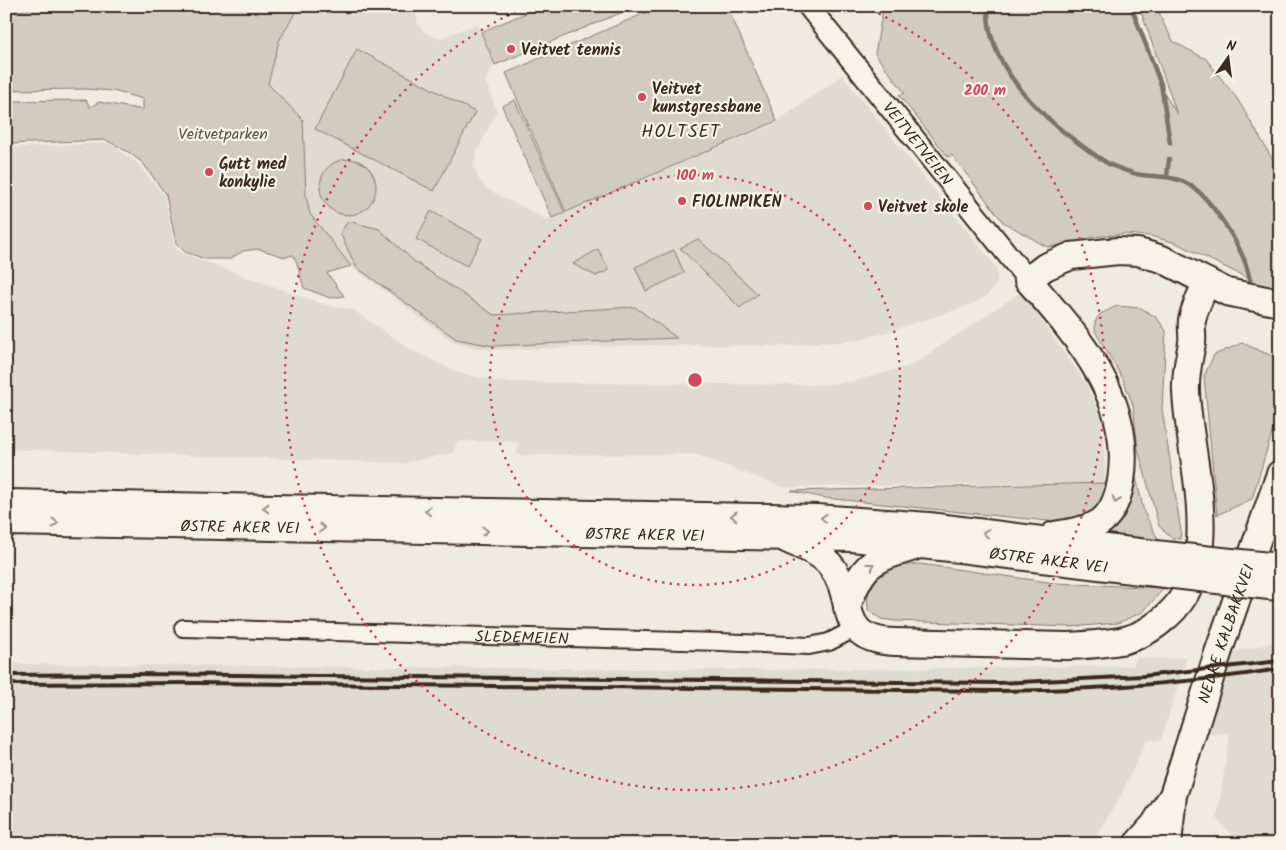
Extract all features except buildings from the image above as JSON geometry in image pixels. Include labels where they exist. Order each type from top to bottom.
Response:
[{"type":"highway","points":[[1034,540],[1095,525],[1109,514],[1114,506],[1120,486],[1123,452],[1116,412],[1108,387],[1081,343],[1035,287],[1059,279],[1096,254],[1118,251],[1153,255],[1219,288],[1280,303]]},
{"type":"highway","points":[[1219,288],[1238,305],[1248,311],[1280,322]]},
{"type":"highway","points":[[778,536],[819,554],[826,560],[837,575],[852,618],[867,637],[884,642],[1068,646],[1126,640],[1151,629],[1172,612],[1187,592],[1194,578],[1200,549],[1200,511],[1186,391],[1187,364],[1192,342],[1192,322],[1200,296],[1219,288]]},
{"type":"highway","name":"NEDRE KALBAKKVEI","points":[[1168,844],[1173,795],[1218,653],[1280,474]]},
{"type":"highway","name":"ØSTRE AKER VEI","points":[[6,503],[817,518],[900,524],[1034,540],[1152,563]]},
{"type":"highway","name":"ØSTRE AKER VEI","points":[[6,522],[852,538],[1152,563],[1279,580]]},
{"type":"highway","points":[[852,618],[858,579],[868,567],[892,554],[922,545]]},
{"type":"highway","name":"NEDRE KALBAKKVEI","points":[[1137,844],[1154,825],[1173,795]]},
{"type":"street","name":"VEITVETVEIEN","points":[[808,6],[1035,287]]},
{"type":"street","name":"SLEDEMEIEN","points":[[182,628],[287,629],[809,646],[829,642],[852,618]]},
{"type":"shaded area","points":[[299,6],[415,6],[418,24],[422,30],[433,37],[440,38],[477,24],[495,65],[485,80],[497,111],[477,151],[474,164],[477,175],[481,183],[489,190],[547,220],[772,125],[842,75],[997,268],[997,283],[987,296],[968,306],[861,340],[785,346],[650,345],[491,350],[456,344],[351,266],[310,214],[306,193],[268,84],[279,41]]},
{"type":"shaded area","points":[[109,143],[137,163],[164,196],[176,251],[322,304],[353,310],[410,349],[459,373],[502,382],[815,385],[851,382],[912,365],[1021,292],[1087,385],[1101,417],[1106,483],[783,487],[694,454],[517,455],[518,442],[457,441],[453,453],[405,463],[6,449],[6,148]]},
{"type":"shaded area","points":[[1280,640],[1280,844],[1240,844],[1217,819],[1230,733],[1206,735],[1232,652]]},
{"type":"shaded area","points":[[1187,657],[1161,740],[1146,741],[1122,793],[1092,844],[6,844],[6,664],[751,670],[1133,666],[1136,658],[1163,659]]},
{"type":"green space","name":"Veitvetparken","points":[[45,6],[299,6],[279,41],[268,84],[303,120],[306,195],[310,214],[351,266],[327,273],[344,296],[330,298],[304,288],[293,255],[285,257],[259,249],[243,251],[230,259],[205,259],[185,252],[176,243],[166,195],[143,163],[130,153],[106,140],[6,144],[6,101],[86,100],[90,107],[99,102],[143,110],[143,99],[113,91],[86,89],[6,90],[6,8],[16,11]]},
{"type":"green space","name":"Veitvet tennis","points":[[542,6],[628,6],[630,9],[495,65],[481,32]]},
{"type":"green space","name":"Veitvet kunstgressbane","points":[[661,6],[727,6],[777,121],[566,212],[506,73]]},
{"type":"green space","points":[[889,6],[1130,6],[1159,85],[1177,114],[1139,6],[1157,6],[1163,23],[1174,42],[1206,59],[1238,100],[1280,172],[1280,294],[1176,243],[1150,236],[1125,234],[1092,237],[1069,244],[1047,247],[1003,222],[952,155],[948,157],[899,95],[905,93],[875,54],[882,14]]},
{"type":"green space","points":[[357,49],[475,112],[434,191],[315,129]]},
{"type":"green space","points":[[515,100],[565,213],[552,218],[502,106]]},
{"type":"green space","points":[[348,159],[363,164],[371,172],[376,187],[371,202],[363,210],[348,215],[333,210],[325,202],[320,187],[325,172],[333,164]]},
{"type":"green space","points":[[431,211],[482,239],[467,266],[416,239]]},
{"type":"green space","points":[[348,221],[379,229],[415,262],[494,315],[635,307],[677,338],[493,346],[456,339],[356,267],[340,233]]},
{"type":"green space","points":[[698,239],[758,294],[740,308],[680,248]]},
{"type":"green space","points":[[598,249],[609,270],[596,276],[573,264]]},
{"type":"green space","points":[[674,250],[684,273],[646,291],[635,267]]},
{"type":"green space","points":[[1117,306],[1141,308],[1157,318],[1166,331],[1162,409],[1181,531],[1180,539],[1171,538],[1159,526],[1138,449],[1133,405],[1123,379],[1095,331],[1095,322],[1100,314]]},
{"type":"green space","points":[[1242,343],[1279,359],[1277,416],[1252,499],[1217,515],[1204,376],[1214,355]]},
{"type":"green space","points":[[1133,464],[1144,512],[1159,541],[1078,536]]},
{"type":"green space","points":[[1106,483],[1104,496],[1094,512],[1087,516],[1069,520],[1047,521],[825,498],[791,491]]},
{"type":"green space","points":[[920,564],[1055,583],[1164,588],[1143,612],[1118,623],[1071,627],[895,621],[881,619],[868,610],[868,594],[874,579],[895,567]]},
{"type":"waterway","points":[[988,6],[989,27],[995,48],[1005,67],[1032,103],[1065,133],[1109,164],[1139,174],[1167,177],[1190,185],[1205,198],[1233,237],[1245,261],[1250,280]]},
{"type":"waterway","points":[[1131,6],[1161,84],[1170,143]]},
{"type":"waterway","points":[[1167,176],[1169,159]]},
{"type":"railway","points":[[6,675],[134,674],[998,683],[1143,676],[1280,661]]},
{"type":"railway","points":[[6,684],[196,683],[997,691],[1139,685],[1209,679],[1280,669]]},
{"type":"place","name":"Veitvet tennis","points":[[511,49]]},
{"type":"place","name":"Veitvet kunstgressbane","points":[[642,97]]},
{"type":"place","name":"Gutt med konkylie","points":[[209,172]]},
{"type":"place","name":"FIOLINPIKEN","points":[[682,201]]},
{"type":"place","name":"Veitvet skole","points":[[868,206]]},
{"type":"district","name":"HOLTSET","points":[[681,131]]}]
